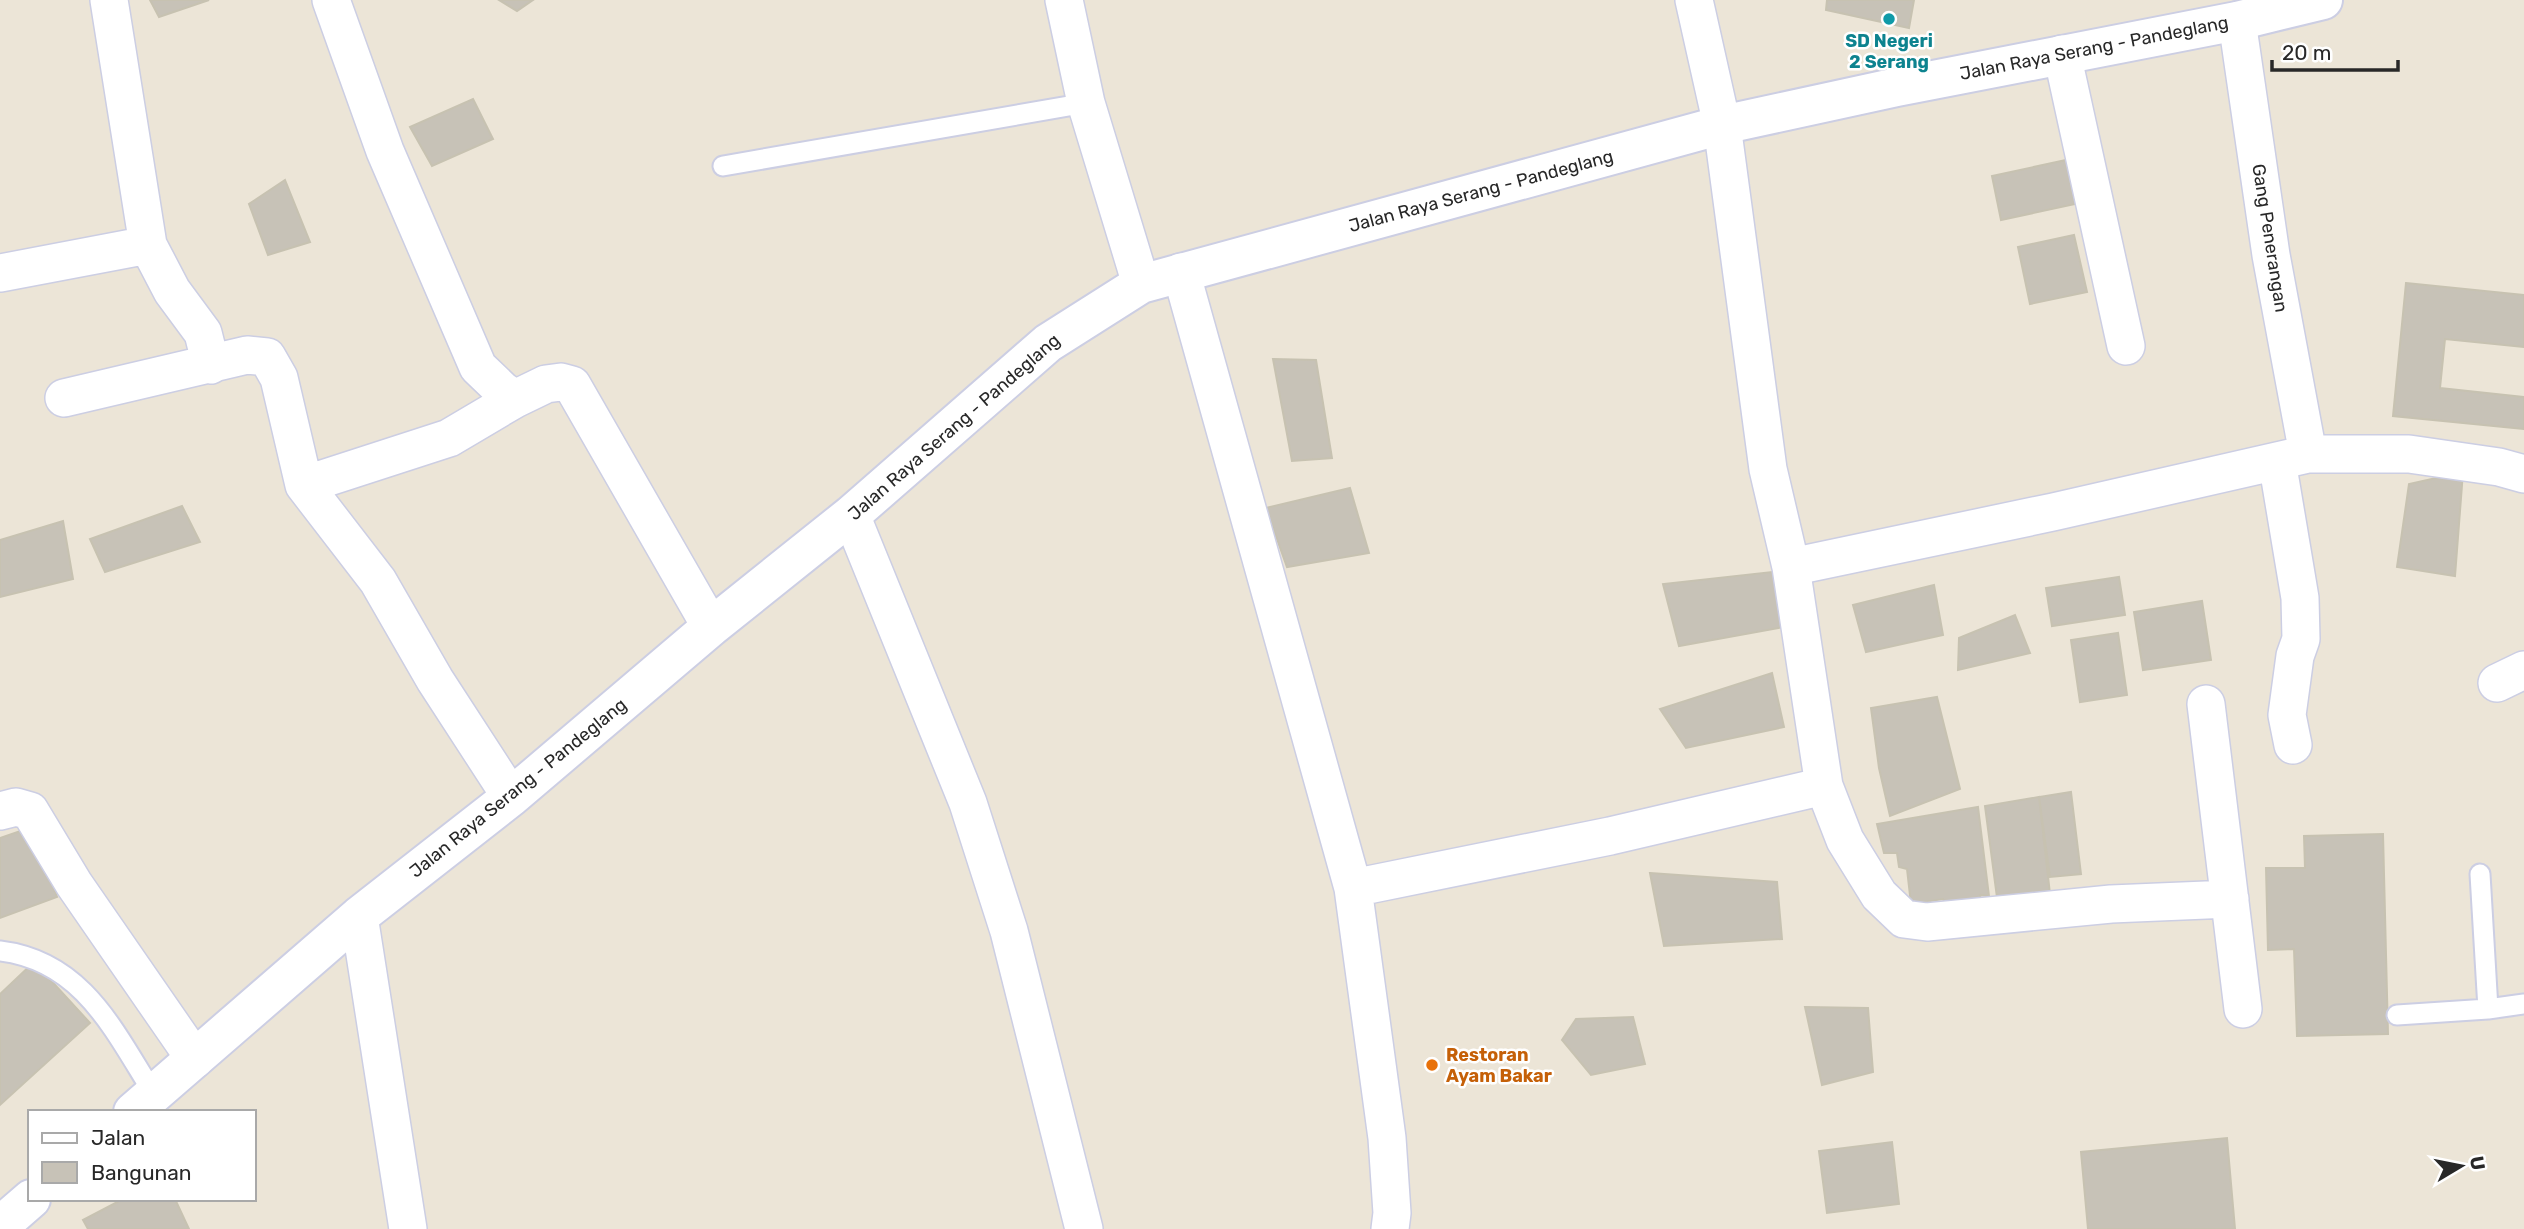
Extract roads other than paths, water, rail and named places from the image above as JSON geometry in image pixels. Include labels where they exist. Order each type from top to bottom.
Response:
[{"type":"main road","name":"Jalan Raya Serang - Pandeglang","points":[[144,1103],[359,916],[511,797],[712,627],[851,515],[1048,342],[1142,284],[1722,125],[2062,54],[2236,10],[2323,0]]},
{"type":"main road","points":[[0,1226],[29,1201]]},
{"type":"street","points":[[108,0],[148,245],[172,291],[203,333],[211,365]]},
{"type":"street","points":[[331,0],[385,151],[478,367],[514,399]]},
{"type":"street","points":[[1064,0],[1086,103],[1142,284]]},
{"type":"street","points":[[1694,0],[1722,125],[1768,469],[1791,567],[1824,786],[1845,840],[1880,895],[1904,919],[1927,922],[2111,904],[2230,899]]},
{"type":"street","name":"Gang Penerangan","points":[[2236,10],[2271,255],[2292,458],[2301,639],[2295,656],[2287,715],[2293,745]]},
{"type":"street","points":[[2062,54],[2126,346]]},
{"type":"street","points":[[0,273],[148,245]]},
{"type":"street","points":[[1181,272],[1353,888],[1387,1138],[1392,1213],[1390,1229]]},
{"type":"street","points":[[64,398],[247,355],[267,357],[279,378],[304,485],[378,582],[435,680],[511,797]]},
{"type":"street","points":[[304,485],[449,438],[514,399],[546,384],[561,383],[572,386],[712,627]]},
{"type":"street","points":[[1791,567],[2292,458],[2409,454],[2499,467],[2524,474]]},
{"type":"street","points":[[851,515],[968,803],[1009,932],[1083,1229]]},
{"type":"street","points":[[2206,704],[2243,1009]]},
{"type":"street","points":[[1353,888],[1610,836],[1824,786]]},
{"type":"street","points":[[0,811],[16,807],[30,811],[74,884],[195,1059]]},
{"type":"street","points":[[359,916],[408,1229]]},
{"type":"lane","points":[[723,166],[1086,103]]},
{"type":"lane","points":[[2480,874],[2488,1009]]},
{"type":"lane","points":[[0,951],[40,961],[64,974],[85,991],[102,1012],[144,1103]]},
{"type":"lane","points":[[2397,1015],[2524,1004]]},
{"type":"place","name":"SD Negeri 2 Serang","points":[[1889,19]]},
{"type":"place","name":"Restoran Ayam Bakar","points":[[1432,1065]]}]
